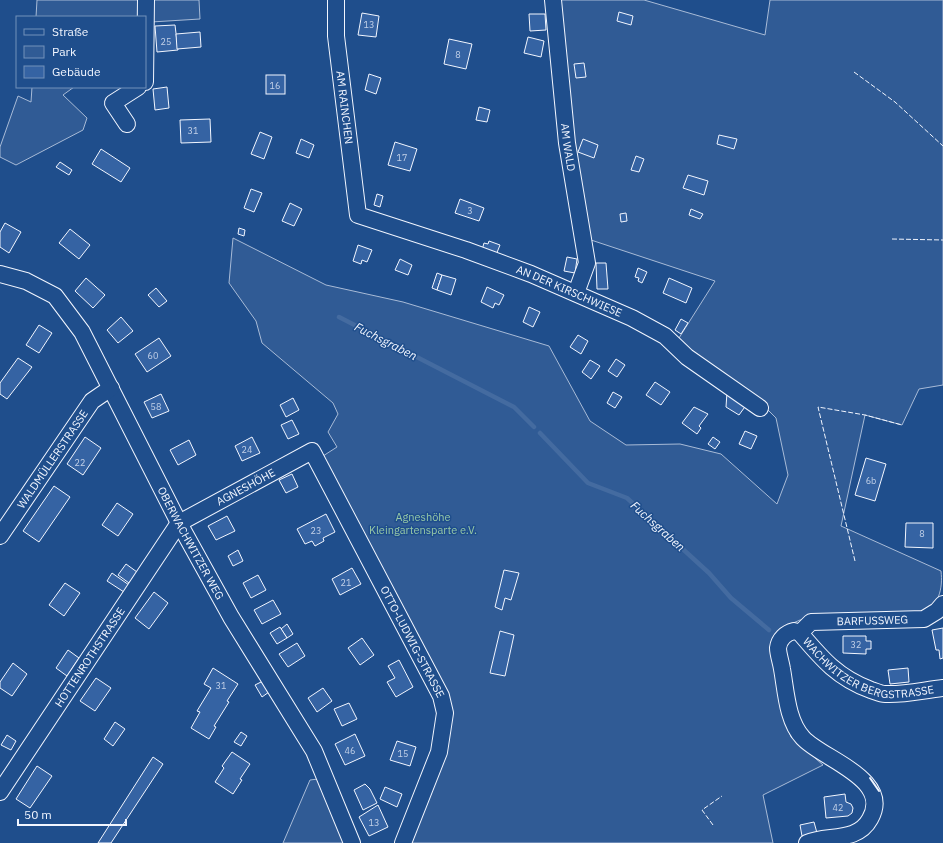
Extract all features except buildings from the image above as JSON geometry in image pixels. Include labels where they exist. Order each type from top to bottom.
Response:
[{"type":"street","points":[[146,0],[146,16]]},
{"type":"street","name":"AM RAINCHEN","points":[[336,0],[336,36],[358,215]]},
{"type":"street","name":"AM WALD","points":[[553,0],[566,142],[586,263],[576,293]]},
{"type":"street","points":[[127,124],[113,103],[136,88]]},
{"type":"street","name":"AN DER KIRSCHWIESE","points":[[358,215],[466,250],[576,293],[632,318],[665,336],[687,357],[760,408]]},
{"type":"street","name":"OBERWACHWITZER WEG","points":[[0,274],[26,281],[55,296],[82,332],[178,523],[230,617],[314,751],[352,843]]},
{"type":"street","name":"WALDMÜLLERSTRASSE","points":[[0,536],[92,401],[110,388]]},
{"type":"street","name":"AGNESHÖHE","points":[[178,523],[312,451]]},
{"type":"street","name":"OTTO-LUDWIG-STRASSE","points":[[312,451],[441,696],[445,713],[439,752],[403,843]]},
{"type":"street","name":"HOTTENROTHSTRASSE","points":[[0,792],[178,523]]},
{"type":"street","name":"BARFUSSWEG","points":[[800,633],[811,622],[924,619],[937,611],[943,604]]},
{"type":"street","name":"WACHWITZER BERGSTRASSE","points":[[807,843],[848,836],[863,829],[871,818],[874,806],[870,790],[860,777],[838,762],[819,752],[803,738],[794,724],[789,708],[778,648],[780,642],[788,633],[794,631],[800,633],[835,671],[859,685],[884,694],[909,694],[928,689],[943,688]]},
{"type":"green space","points":[[37,0],[141,0],[141,16],[36,16]]},
{"type":"green space","points":[[150,0],[199,0],[200,19],[151,22]]},
{"type":"green space","name":"Agneshöhe Kleingartensparte e.V.","points":[[558,0],[644,0],[765,35],[770,0],[943,0],[943,385],[919,389],[902,425],[865,415],[841,526],[941,571],[939,596],[928,611],[922,615],[885,618],[800,620],[784,627],[783,716],[791,737],[823,765],[763,795],[773,843],[406,843],[448,714],[323,456],[337,447],[328,432],[338,414],[333,403],[262,343],[256,321],[229,283],[233,238],[326,285],[403,302],[549,346],[590,421],[626,445],[680,444],[721,454],[777,504],[788,475],[776,418],[764,406],[689,351],[679,338],[715,281],[591,240],[579,183]]},
{"type":"green space","points":[[32,88],[73,88],[63,95],[87,118],[83,130],[16,165],[0,157],[0,147],[18,96],[31,102]]},
{"type":"green space","points":[[318,779],[345,843],[283,843],[310,780]]},
{"type":"waterway","name":"Fuchsgraben","points":[[339,317],[514,407],[534,427]]},
{"type":"waterway","name":"Fuchsgraben","points":[[540,433],[588,483],[627,498],[709,573],[731,598],[769,630]]},
{"type":"fence","points":[[854,72],[895,102],[943,146]]},
{"type":"fence","points":[[892,239],[943,240]]},
{"type":"fence","points":[[855,561],[818,407],[865,415],[902,425]]},
{"type":"fence","points":[[713,825],[702,810],[722,796]]},
{"type":"wall","points":[[870,778],[879,791]]}]
